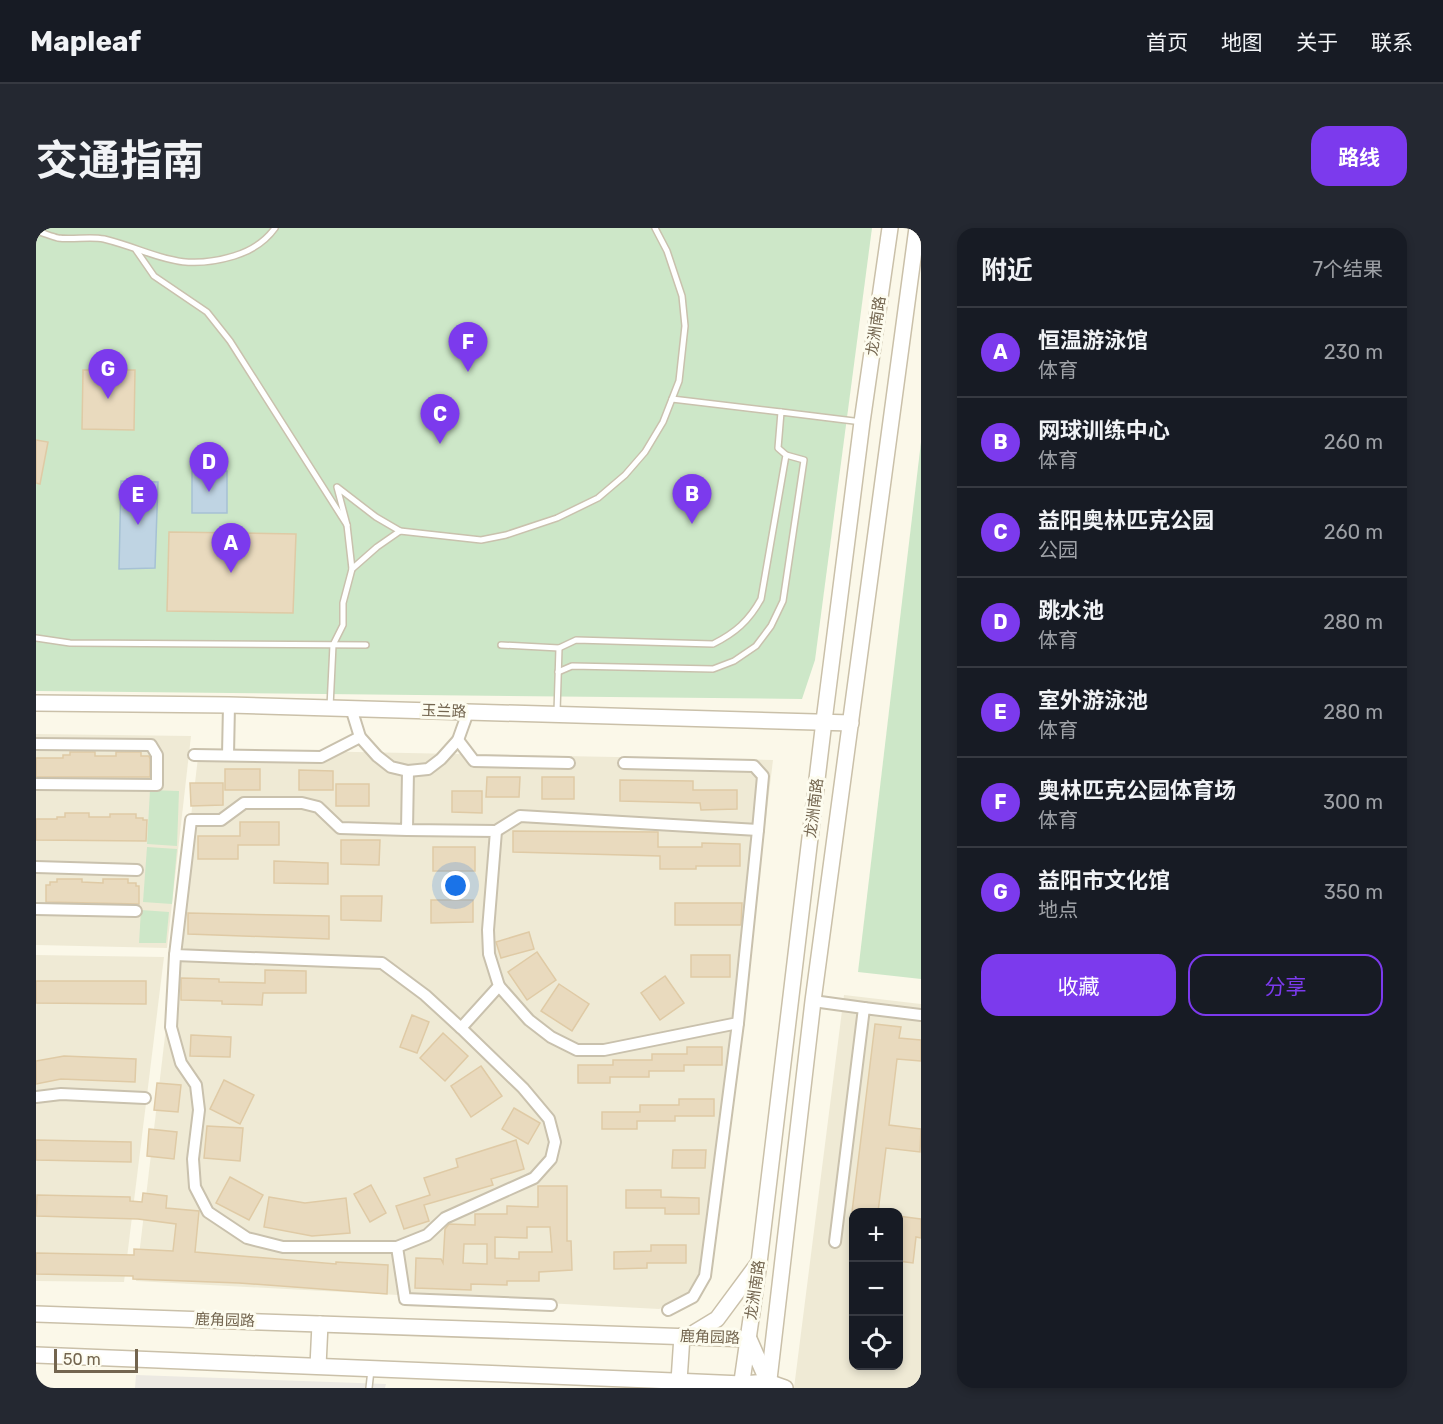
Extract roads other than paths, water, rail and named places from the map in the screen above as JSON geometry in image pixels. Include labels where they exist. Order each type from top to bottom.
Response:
[{"type":"main road","name":"龙洲南路","points":[[741,1386],[759,1263],[862,422],[890,228]]},
{"type":"main road","name":"龙洲南路","points":[[768,1385],[813,1001],[916,228]]},
{"type":"main road","name":"玉兰路","points":[[36,703],[229,705],[851,723]]},
{"type":"main road","points":[[674,1385],[686,1336],[717,1319],[759,1263]]},
{"type":"main road","name":"鹿角园路","points":[[36,1314],[749,1339],[768,1385]]},
{"type":"main road","points":[[318,1366],[320,1324]]},
{"type":"main road","points":[[36,1355],[650,1380],[674,1385],[768,1385],[785,1388]]},
{"type":"street","points":[[228,755],[229,705]]},
{"type":"street","points":[[351,708],[360,736],[377,756],[391,767],[408,771],[428,769],[441,759],[458,740],[468,712]]},
{"type":"street","points":[[194,754],[321,757],[360,736]]},
{"type":"street","points":[[458,740],[474,761],[569,763]]},
{"type":"street","points":[[36,744],[152,745],[157,756],[157,785],[36,784]]},
{"type":"street","points":[[624,763],[754,766],[763,776],[738,1023],[705,1276],[693,1297],[668,1310]]},
{"type":"street","points":[[407,830],[408,771]]},
{"type":"street","points":[[175,956],[382,963],[425,995],[461,1028],[524,1088],[549,1119],[555,1142],[551,1159],[534,1178],[445,1218],[427,1235],[396,1247],[283,1247],[247,1238],[208,1212],[195,1187],[193,1159],[199,1110],[196,1085],[181,1063],[171,1028],[175,956],[192,820],[221,820],[244,803],[302,803],[318,807],[340,828],[496,831],[520,816],[758,830]]},
{"type":"street","points":[[496,831],[488,930],[489,954],[499,986],[529,1020],[551,1037],[577,1050],[604,1050],[738,1023]]},
{"type":"street","points":[[36,867],[137,870]]},
{"type":"street","points":[[36,909],[136,911]]},
{"type":"street","points":[[461,1028],[499,986]]},
{"type":"street","points":[[813,1001],[921,1015]]},
{"type":"street","points":[[835,1242],[864,1008]]},
{"type":"street","points":[[36,1097],[61,1094],[145,1098]]},
{"type":"street","points":[[396,1247],[405,1299],[551,1305]]},
{"type":"lane","points":[[36,231],[58,238],[102,239],[168,260],[193,264],[221,260],[245,252],[267,238],[275,228]]},
{"type":"lane","points":[[330,708],[333,645],[343,625],[343,603],[352,569],[347,525],[337,487],[376,517],[400,531],[481,540],[506,535],[557,518],[598,498],[625,475],[645,452],[663,422],[679,381],[685,326],[682,296],[667,251],[655,228]]},
{"type":"lane","points":[[136,250],[154,276],[207,312],[230,341],[347,525]]},
{"type":"lane","points":[[672,399],[862,422]]},
{"type":"lane","points":[[558,672],[572,666],[713,669],[734,661],[756,646],[771,626],[783,601],[804,460],[786,455],[778,448],[781,412]]},
{"type":"lane","points":[[501,645],[559,648],[576,640],[713,644],[732,634],[751,617],[761,599],[786,455]]},
{"type":"lane","points":[[352,569],[400,531]]},
{"type":"lane","points":[[36,638],[70,643],[366,645]]},
{"type":"lane","points":[[557,714],[559,648]]},
{"type":"lane","points":[[369,1388],[372,1368]]},
{"type":"water","points":[[192,471],[227,471],[227,513],[192,513]]},
{"type":"water","points":[[121,481],[158,482],[155,568],[119,569]]},
{"type":"place","name":"奥林匹克公园体育场","points":[[468,372]]},
{"type":"place","name":"益阳市文化馆","points":[[108,399]]},
{"type":"place","name":"益阳奥林匹克公园","points":[[440,444]]},
{"type":"place","name":"跳水池","points":[[209,492]]},
{"type":"place","name":"网球训练中心","points":[[692,524]]},
{"type":"place","name":"室外游泳池","points":[[138,525]]},
{"type":"place","name":"恒温游泳馆","points":[[231,573]]}]
